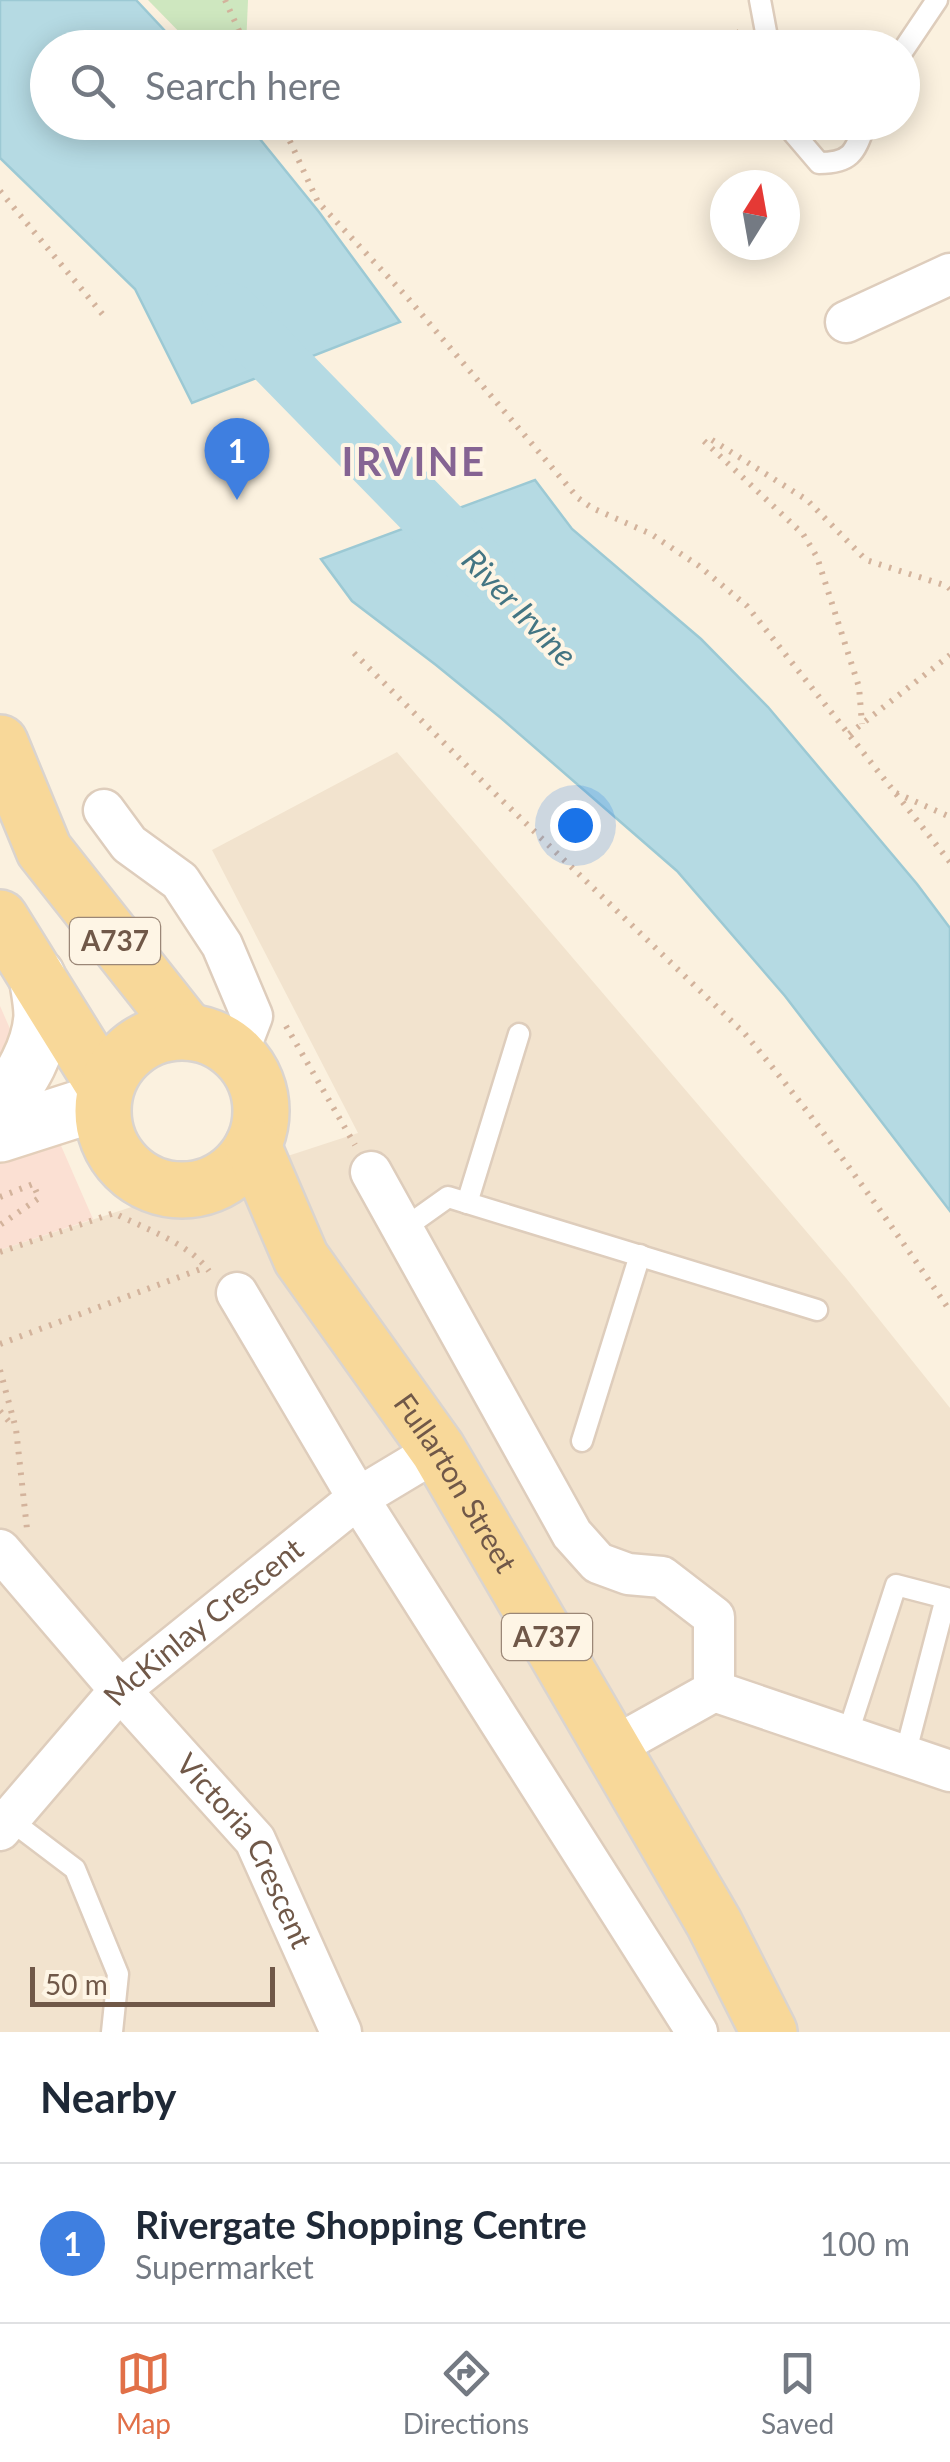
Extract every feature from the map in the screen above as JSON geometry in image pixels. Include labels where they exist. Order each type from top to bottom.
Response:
[{"type":"main road","name":"A737","points":[[0,744],[44,850],[188,1032],[223,1043],[245,1036]]},
{"type":"main road","name":"A737","points":[[0,918],[104,1094],[104,1128],[114,1153],[132,1174],[157,1186],[184,1190],[210,1185]]},
{"type":"main road","points":[[104,1094],[118,1064],[137,1045],[161,1034],[188,1032]]},
{"type":"main road","points":[[210,1185],[242,1163],[253,1146],[260,1122],[260,1098],[245,1036]]},
{"type":"main road","name":"Fullarton Street","points":[[253,1146],[301,1258],[438,1450],[714,1923],[769,2032]]},
{"type":"main road","name":"Fullarton Street","points":[[210,1185],[301,1258]]},
{"type":"street","points":[[846,322],[950,274]]},
{"type":"street","points":[[104,810],[129,844],[180,882],[222,945],[245,1036]]},
{"type":"street","points":[[0,1110],[26,1070],[39,1035],[42,1013],[37,976]]},
{"type":"street","points":[[0,1134],[104,1094]]},
{"type":"street","points":[[371,1172],[572,1534],[598,1562],[628,1574],[662,1577],[714,1617],[714,1691]]},
{"type":"street","points":[[237,1293],[358,1498],[697,2032]]},
{"type":"street","name":"McKinlay Crescent","points":[[5,1824],[120,1690],[358,1498],[438,1450]]},
{"type":"street","name":"Victoria Crescent","points":[[0,1550],[255,1840],[342,2032]]},
{"type":"street","points":[[612,1748],[714,1691],[950,1771]]},
{"type":"lane","points":[[760,0],[766,30]]},
{"type":"lane","points":[[917,30],[937,0]]},
{"type":"lane","points":[[799,140],[819,164],[838,163],[855,150],[859,140]]},
{"type":"lane","points":[[467,1203],[519,1034]]},
{"type":"lane","points":[[403,1230],[448,1197],[817,1310]]},
{"type":"lane","points":[[582,1440],[640,1256]]},
{"type":"lane","points":[[847,1736],[896,1584],[946,1598],[905,1756]]},
{"type":"lane","points":[[5,1824],[75,1869],[118,1974],[112,2032]]},
{"type":"path","points":[[226,0],[239,30]]},
{"type":"path","points":[[290,140],[318,202],[406,296],[578,498],[650,534],[699,566],[747,606],[950,862]]},
{"type":"path","points":[[0,191],[104,316]]},
{"type":"path","points":[[862,724],[859,687],[817,557],[803,534],[708,440],[807,500],[866,560],[950,589]]},
{"type":"path","points":[[354,652],[745,1034],[874,1202],[950,1310]]},
{"type":"path","points":[[849,734],[950,655]]},
{"type":"path","points":[[894,792],[950,817]]},
{"type":"path","points":[[245,1036],[284,1023],[371,1172]]},
{"type":"path","points":[[0,1197],[32,1184],[39,1198],[0,1226]]},
{"type":"path","points":[[0,1252],[114,1212],[166,1238],[207,1267],[214,1283],[237,1293]]},
{"type":"path","points":[[0,1344],[207,1267]]},
{"type":"path","points":[[0,1370],[16,1429],[34,1590]]},
{"type":"path","points":[[0,1411],[16,1429]]},
{"type":"shaded area","points":[[397,752],[846,1278],[950,1408],[950,2032],[0,2032],[0,1250],[358,1133],[212,850]]},
{"type":"shaded area","points":[[0,1006],[93,1219],[0,1250]]},
{"type":"green space","points":[[148,0],[248,0],[247,30],[177,30]]},
{"type":"water","points":[[0,0],[136,0],[164,30],[30,30],[30,140],[261,140],[400,322],[192,403],[135,289],[0,158]]},
{"type":"water","points":[[535,480],[572,529],[701,639],[768,707],[950,928],[950,1211],[785,996],[677,871],[501,718],[352,601],[321,559]]},
{"type":"waterway","name":"River Irvine","points":[[230,312],[486,574]]},
{"type":"place","name":"Rivergate Shopping Centre","points":[[237,500]]},
{"type":"district","name":"IRVINE","points":[[414,462]]}]
